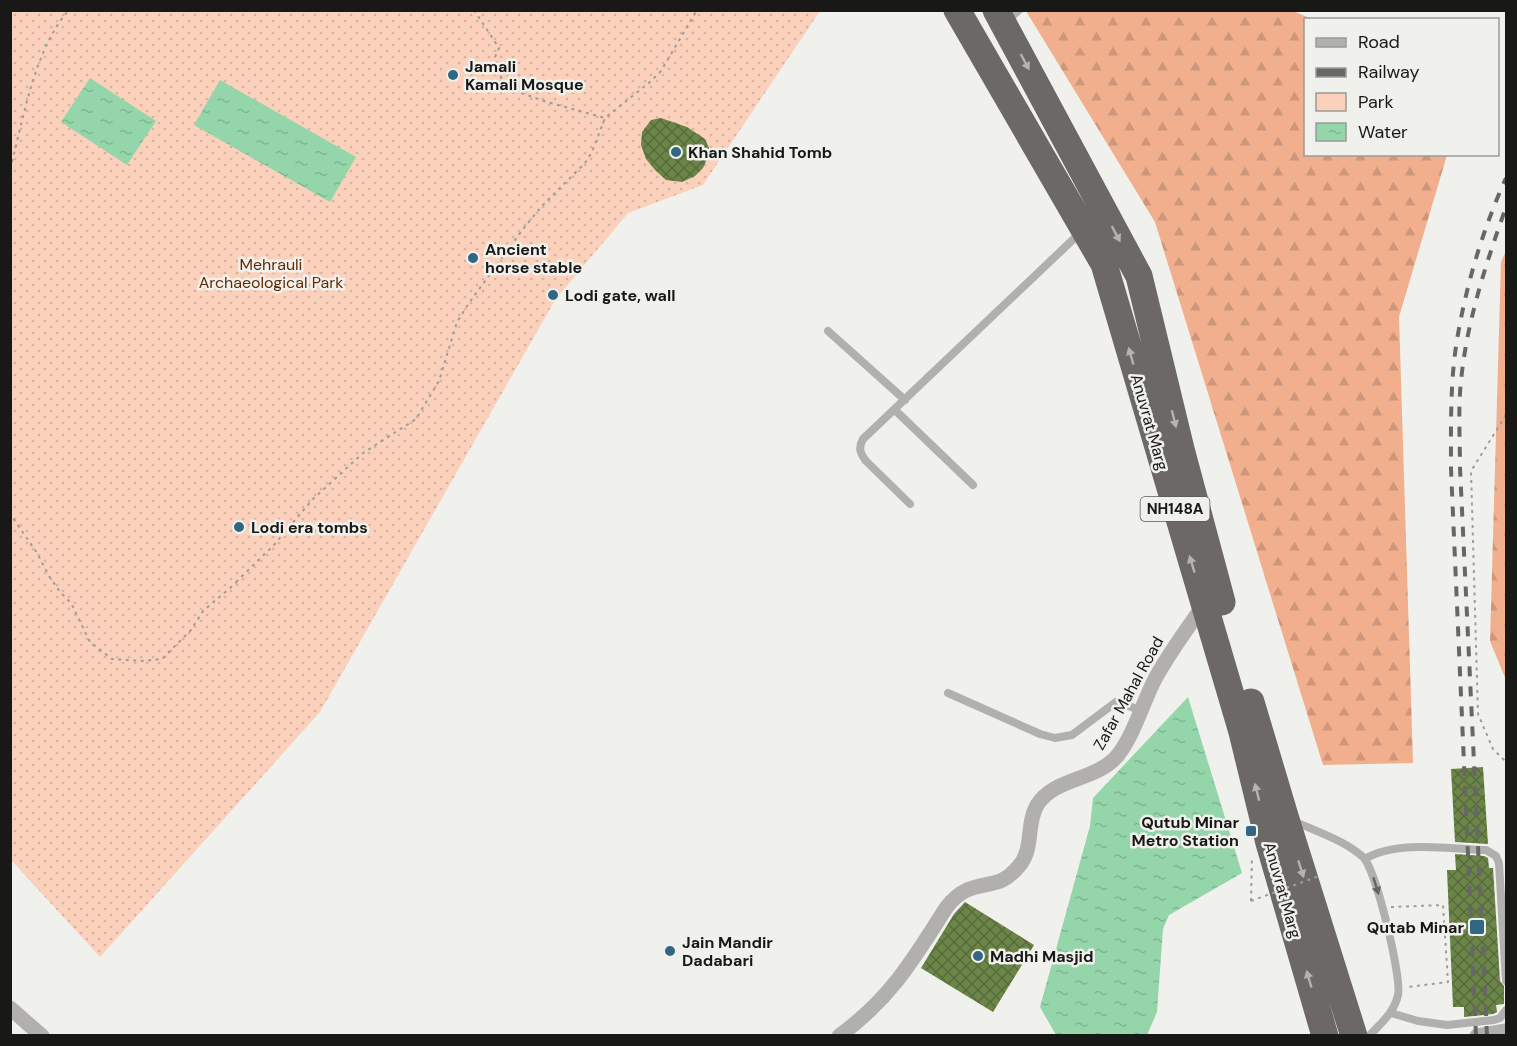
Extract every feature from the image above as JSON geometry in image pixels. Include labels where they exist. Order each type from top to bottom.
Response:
[{"type":"highway","name":"Anuvrat Marg","points":[[957,10],[1104,264],[1242,732],[1269,843],[1325,1035]]},
{"type":"highway","name":"Anuvrat Marg","points":[[1006,15],[1139,276],[1181,449],[1222,601],[1285,816],[1354,1035]]},
{"type":"street","name":"Zafar Mahal Road","points":[[839,1035],[856,1023],[894,986],[956,896],[968,890],[996,884],[1010,876],[1021,864],[1027,853],[1033,814],[1038,804],[1054,790],[1109,765],[1118,755],[1162,668],[1204,604]]},
{"type":"street","points":[[10,1008],[42,1035]]},
{"type":"street","points":[[1477,1035],[1506,1031]]},
{"type":"lane","points":[[910,504],[860,453],[863,440],[1085,229]]},
{"type":"lane","points":[[828,331],[905,400]]},
{"type":"lane","points":[[895,410],[973,485]]},
{"type":"lane","points":[[948,693],[1040,734],[1055,738],[1072,735],[1116,702],[1141,711]]},
{"type":"lane","points":[[1285,816],[1338,841],[1365,859],[1372,873],[1383,907],[1399,988],[1391,1013],[1369,1035]]},
{"type":"lane","points":[[1365,859],[1376,852],[1400,848],[1492,852],[1499,863],[1506,981]]},
{"type":"lane","points":[[1391,1013],[1418,1021],[1447,1025],[1494,1020],[1500,1018],[1506,1010]]},
{"type":"path","points":[[10,169],[43,53],[50,35],[69,10]]},
{"type":"path","points":[[474,10],[499,48],[495,57],[504,87],[605,118]]},
{"type":"path","points":[[236,582],[274,545],[312,500],[363,453],[416,419],[439,381],[457,322],[463,312],[541,207],[585,162],[592,152],[605,118],[661,71],[697,10]]},
{"type":"path","points":[[1506,415],[1471,471],[1478,714],[1493,749],[1506,762]]},
{"type":"path","points":[[10,512],[49,576],[71,603],[90,642],[112,659],[142,661],[162,659],[191,630],[203,611],[241,577]]},
{"type":"path","points":[[1251,859],[1251,901],[1319,876]]},
{"type":"path","points":[[1383,907],[1443,905],[1448,982],[1399,988]]},
{"type":"green space","name":"Mehrauli Archaeological Park","points":[[11,11],[820,11],[703,185],[628,213],[555,300],[320,712],[100,957],[11,860]]},
{"type":"green space","points":[[1026,11],[1293,11],[1310,18],[1304,18],[1304,156],[1447,156],[1399,317],[1413,763],[1323,765],[1155,222]]},
{"type":"green space","points":[[1506,251],[1506,680],[1490,641],[1501,262]]},
{"type":"water","points":[[90,78],[156,121],[127,165],[61,122]]},
{"type":"water","points":[[220,80],[356,157],[330,202],[194,125]]},
{"type":"water","points":[[1188,697],[1242,873],[1169,915],[1163,929],[1157,1012],[1147,1035],[1056,1035],[1040,1007],[1090,826],[1093,798]]},
{"type":"building","name":"Khan Shahid Tomb","points":[[661,118],[687,127],[705,139],[709,148],[703,168],[695,176],[682,182],[666,180],[646,159],[641,145],[642,132],[651,120]]},
{"type":"building","points":[[1483,767],[1488,844],[1455,842],[1451,769]]},
{"type":"building","points":[[1455,854],[1484,856],[1488,858],[1489,868],[1493,868],[1500,981],[1504,986],[1504,1004],[1496,1005],[1497,1012],[1493,1014],[1464,1017],[1464,1007],[1453,1007],[1447,870],[1456,870]]},
{"type":"building","name":"Madhi Masjid","points":[[965,902],[1034,945],[993,1012],[921,968],[954,914]]},
{"type":"railway","points":[[1476,1036],[1451,469],[1451,404],[1455,356],[1470,278],[1506,178]]},
{"type":"railway","points":[[1487,1036],[1460,468],[1460,402],[1464,358],[1473,314],[1506,207]]},
{"type":"place","name":"Jamali Kamali Mosque","points":[[453,75]]},
{"type":"place","name":"Khan Shahid Tomb","points":[[676,152]]},
{"type":"place","name":"Ancient horse stable","points":[[473,258]]},
{"type":"place","name":"Lodi gate, wall","points":[[553,295]]},
{"type":"place","name":"Lodi era tombs","points":[[239,527]]},
{"type":"place","name":"Qutub Minar Metro Station","points":[[1251,831]]},
{"type":"place","name":"Qutab Minar","points":[[1477,927]]},
{"type":"place","name":"Jain Mandir Dadabari","points":[[670,951]]},
{"type":"place","name":"Madhi Masjid","points":[[978,956]]}]
